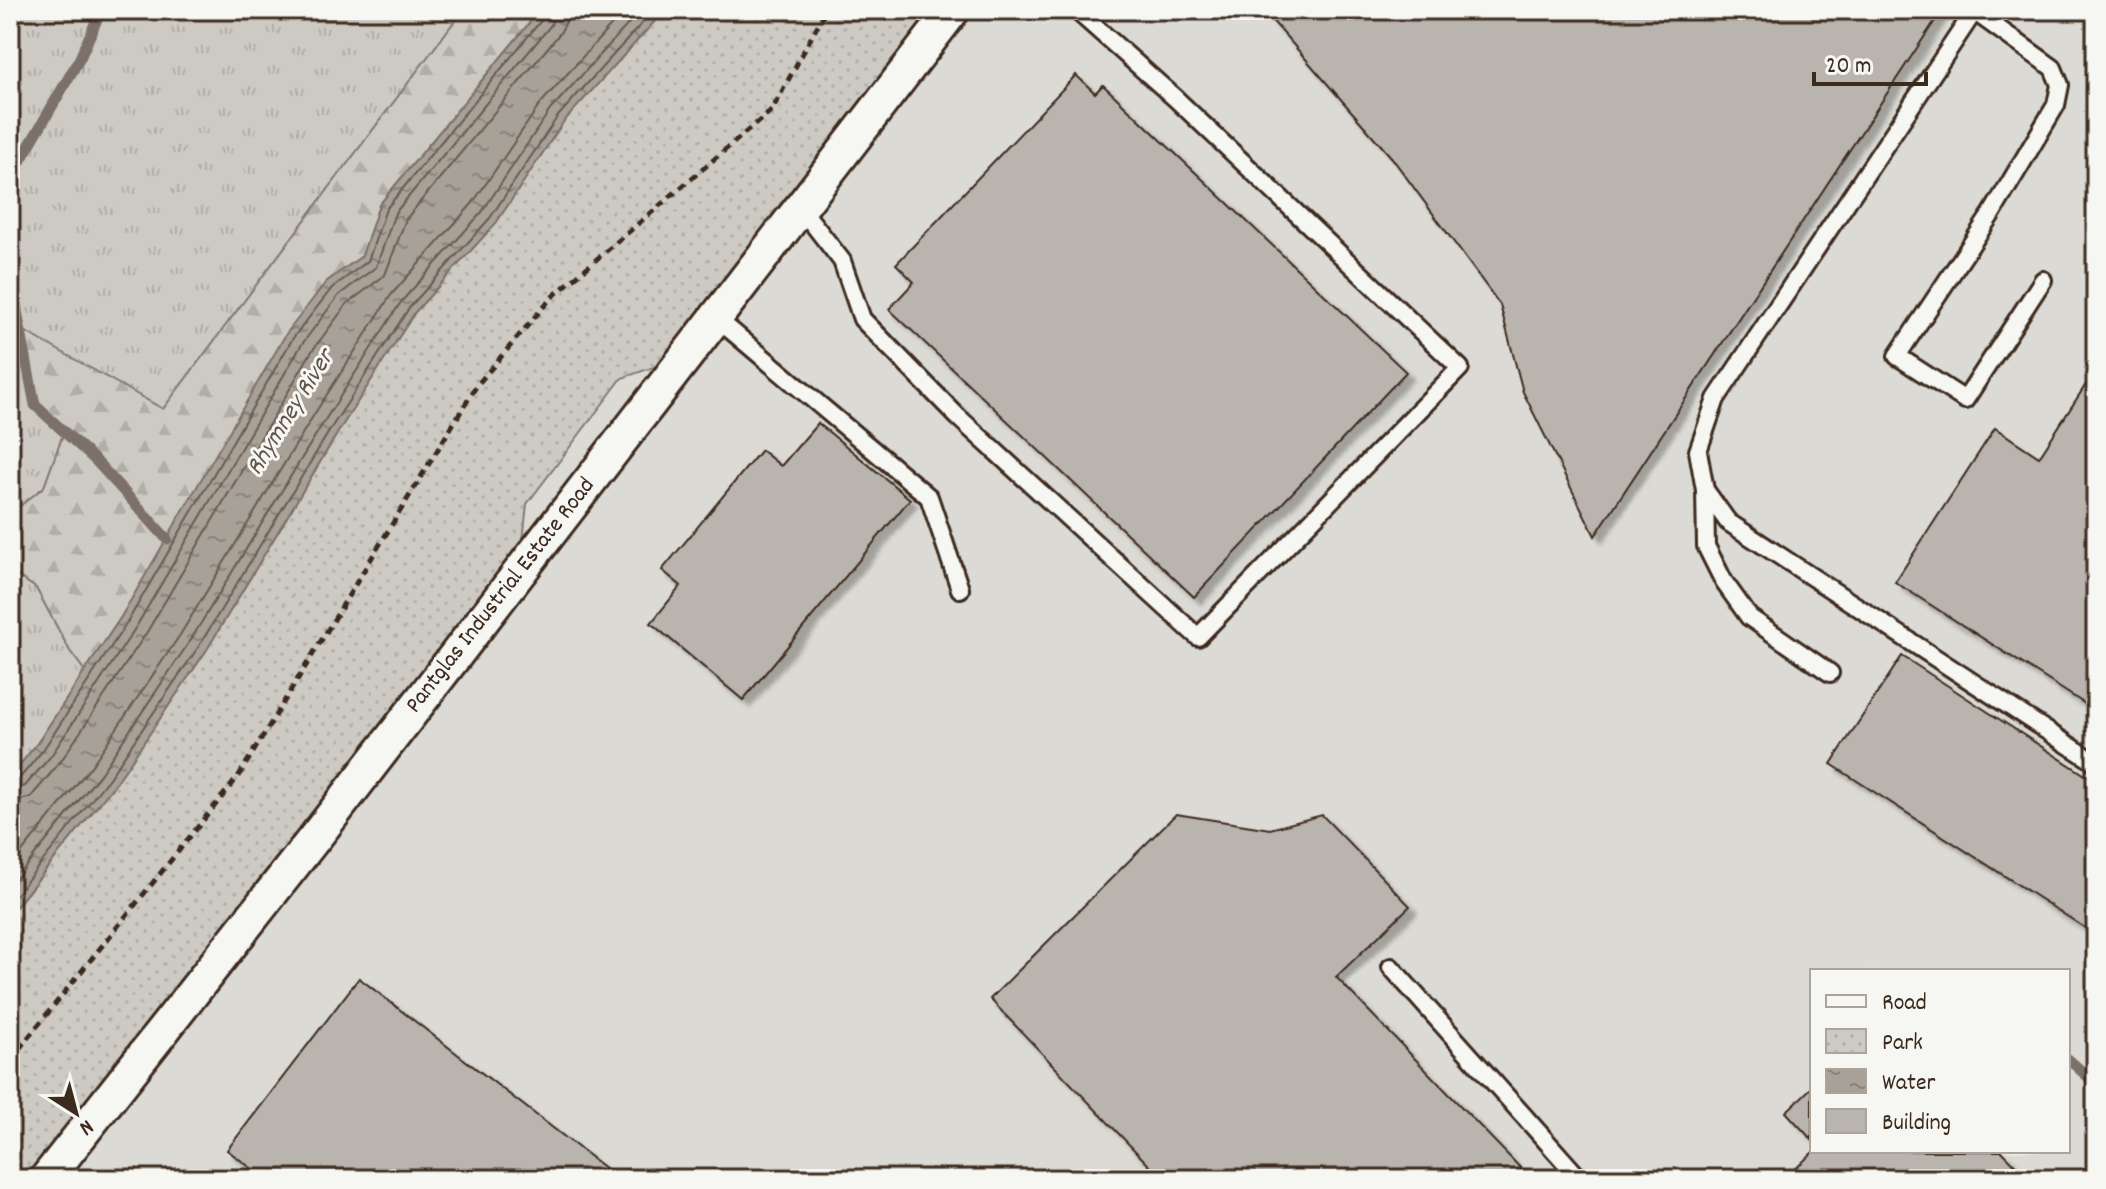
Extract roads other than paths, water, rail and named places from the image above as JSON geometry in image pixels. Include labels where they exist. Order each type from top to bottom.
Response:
[{"type":"street","name":"Pantglas Industrial Estate Road","points":[[46,1179],[324,826],[953,10]]},
{"type":"lane","points":[[800,207],[842,261],[862,319],[958,417],[1198,637],[1460,368],[1175,98],[1076,10]]},
{"type":"lane","points":[[1830,673],[1749,617],[1724,582],[1706,546],[1705,490],[1698,451],[1716,399],[1975,10],[2053,68],[2060,85],[2056,105],[1992,213],[1897,356],[1965,400],[2043,280]]},
{"type":"lane","points":[[715,317],[929,497],[960,589]]},
{"type":"lane","points":[[1705,490],[1728,522],[2096,763]]},
{"type":"lane","points":[[1391,967],[1580,1179]]},
{"type":"water","name":"Rhymney River","points":[[540,10],[665,10],[564,121],[496,223],[415,312],[340,429],[206,651],[116,783],[10,914],[10,777],[36,745],[121,617],[286,334],[326,282],[362,256],[379,205]]},
{"type":"waterway","points":[[10,179],[80,58],[101,10]]},
{"type":"waterway","points":[[10,275],[35,405],[96,461],[167,539]]},
{"type":"waterway","points":[[2070,1061],[2096,1084]]}]
